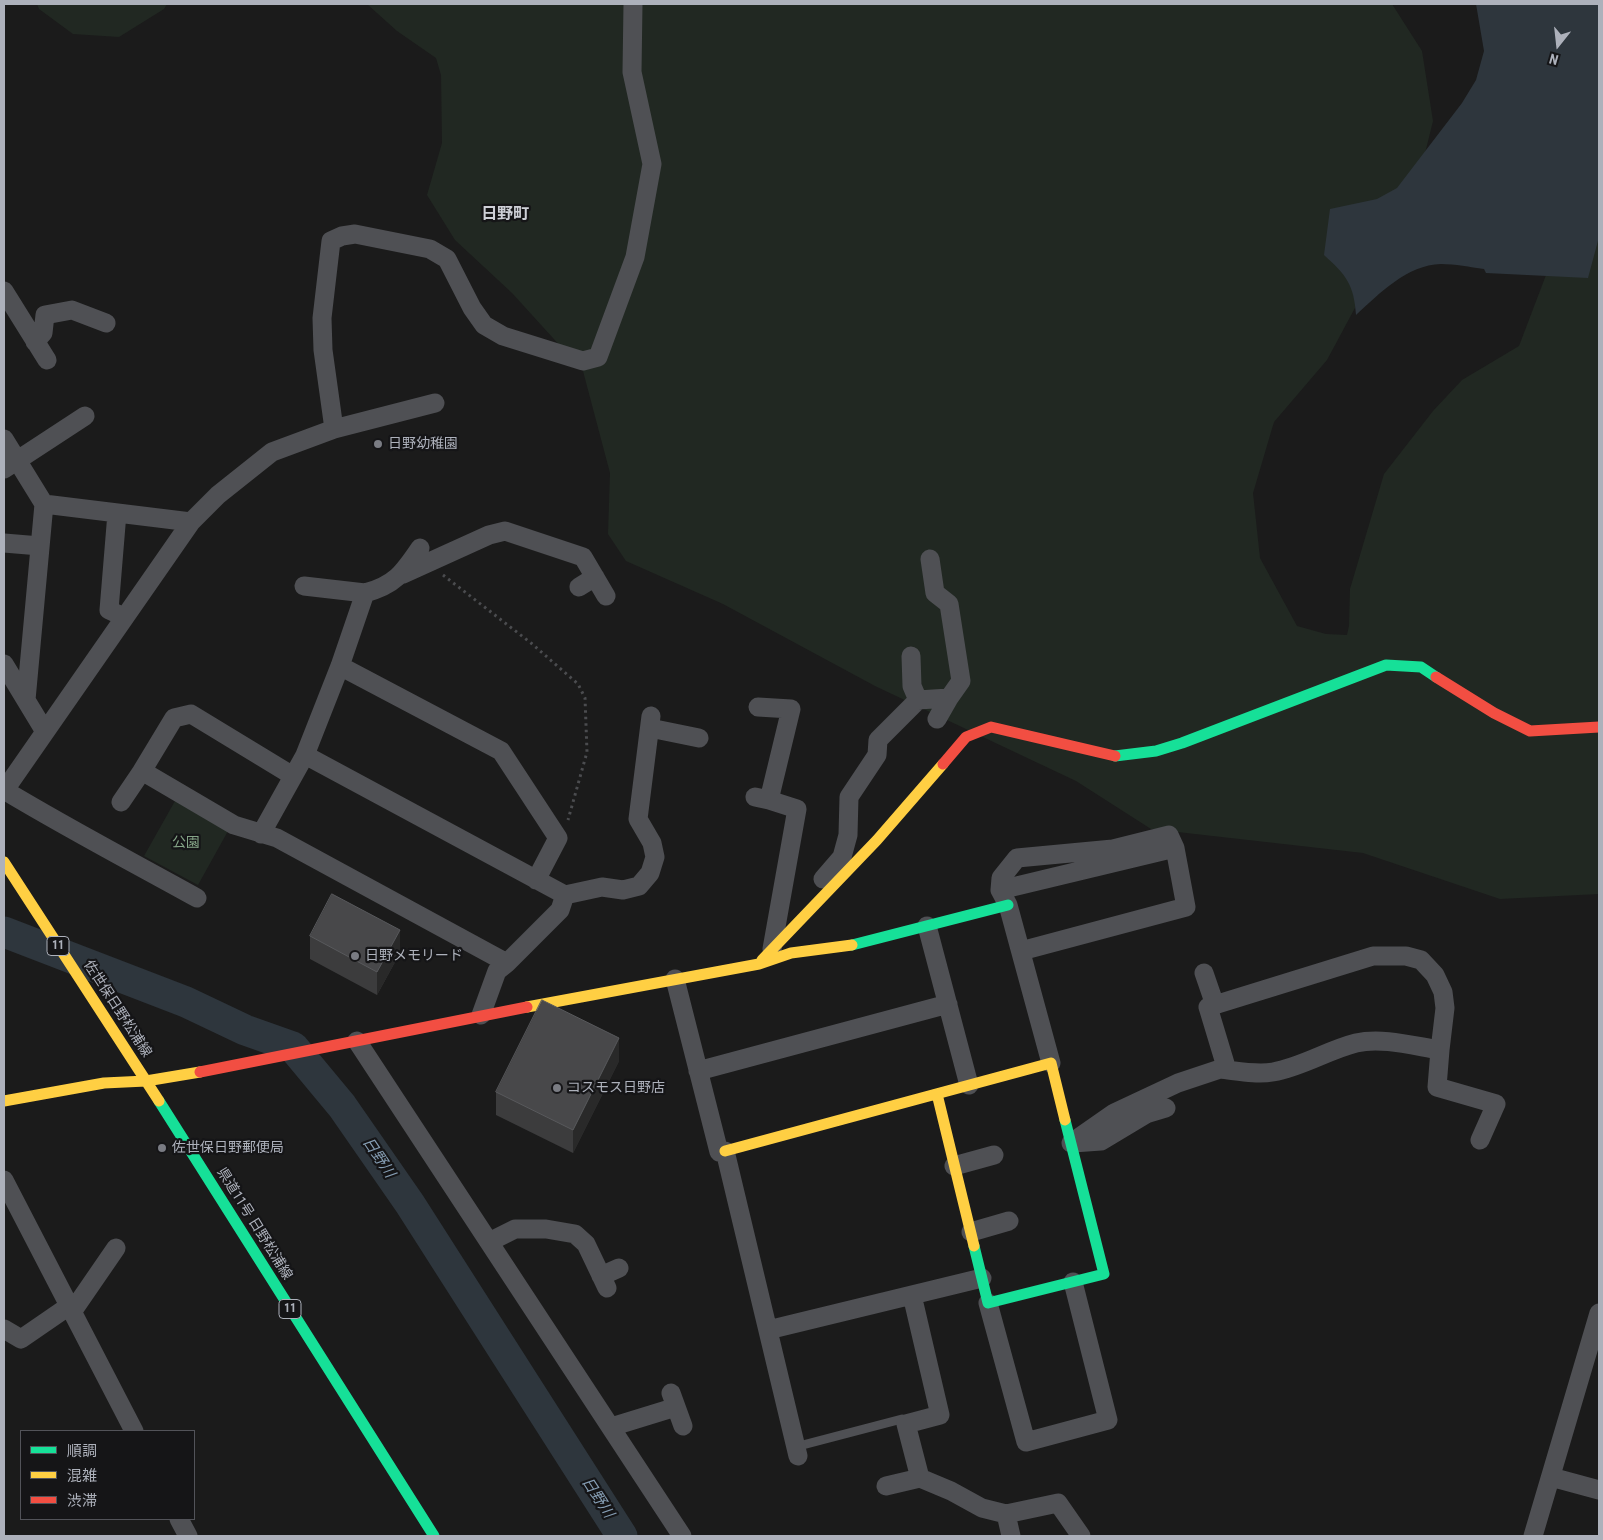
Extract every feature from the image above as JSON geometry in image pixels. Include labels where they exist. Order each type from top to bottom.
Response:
[{"type":"street","points":[[334,429],[323,350],[322,318],[331,242],[342,236],[355,234],[430,249],[447,259],[472,308],[484,325],[503,336],[584,361],[598,357],[634,257],[652,164],[632,72],[633,4]]},
{"type":"street","points":[[4,291],[47,360]]},
{"type":"street","points":[[36,342],[43,333],[45,315],[72,310],[106,323]]},
{"type":"street","points":[[197,898],[109,848],[75,833],[4,791],[44,730],[192,522],[218,495],[272,452],[334,429],[435,403]]},
{"type":"street","points":[[10,465],[85,416]]},
{"type":"street","points":[[4,440],[10,465],[44,504],[192,522]]},
{"type":"street","points":[[26,700],[44,504]]},
{"type":"street","points":[[117,513],[109,610],[124,617]]},
{"type":"street","points":[[304,586],[365,593],[384,588],[424,555],[505,531],[583,557],[606,596]]},
{"type":"street","points":[[4,543],[40,546]]},
{"type":"street","points":[[930,559],[935,593],[949,604],[961,681],[937,719]]},
{"type":"street","points":[[579,587],[595,577]]},
{"type":"street","points":[[261,834],[304,755],[340,666],[365,593]]},
{"type":"street","points":[[911,656],[912,686],[918,700]]},
{"type":"street","points":[[4,664],[44,730]]},
{"type":"street","points":[[759,964],[877,840],[966,737],[991,727],[1113,756],[1156,751],[1182,743],[1386,665],[1421,667],[1494,712],[1530,731],[1599,726]]},
{"type":"street","points":[[340,666],[501,751],[558,838],[536,880]]},
{"type":"street","points":[[826,894],[823,879],[842,857],[848,835],[849,797],[877,755],[878,740],[918,700],[949,698]]},
{"type":"street","points":[[758,707],[791,709],[762,799],[797,809],[772,950]]},
{"type":"street","points":[[121,802],[174,718],[191,714],[293,776]]},
{"type":"street","points":[[304,755],[565,895],[602,887],[623,890],[639,886],[650,873],[655,857],[652,844],[638,819],[650,722],[699,738]]},
{"type":"street","points":[[142,771],[234,825],[277,838],[507,963]]},
{"type":"street","points":[[988,1303],[1104,1274],[1051,1063],[1021,951],[1004,898],[1001,878],[1017,858],[1113,849],[1169,835],[1175,848],[1186,907],[1021,951]]},
{"type":"street","points":[[4,1101],[104,1083],[146,1081],[244,1064],[481,1014],[759,964],[791,953],[841,948],[927,926],[1004,898],[1175,848]]},
{"type":"street","name":"佐世保日野松浦線","points":[[4,862],[146,1081]]},
{"type":"street","points":[[481,1014],[497,971],[560,910],[565,895]]},
{"type":"street","points":[[927,926],[969,1085]]},
{"type":"street","points":[[1227,1070],[1208,1007],[1374,956],[1406,956],[1421,960],[1436,975],[1443,992],[1445,1008],[1437,1087],[1496,1104],[1480,1140]]},
{"type":"street","points":[[1204,973],[1214,1005]]},
{"type":"street","points":[[675,979],[719,1152],[1051,1063]]},
{"type":"street","points":[[698,1070],[948,1004]]},
{"type":"street","points":[[357,1041],[682,1536]]},
{"type":"street","points":[[1072,1143],[1114,1113],[1178,1083],[1220,1069],[1249,1073],[1274,1072],[1357,1042],[1378,1042],[1440,1050]]},
{"type":"street","name":"県道11号 日野松浦線","points":[[146,1081],[434,1536]]},
{"type":"street","points":[[937,1094],[988,1303],[1026,1442],[1108,1420],[1072,1282]]},
{"type":"street","points":[[1072,1143],[1101,1141],[1146,1114],[1166,1108]]},
{"type":"street","points":[[725,1151],[796,1451]]},
{"type":"street","points":[[954,1166],[994,1155]]},
{"type":"street","points":[[4,1180],[133,1430]]},
{"type":"street","points":[[970,1232],[1009,1221]]},
{"type":"street","points":[[489,1242],[515,1229],[546,1228],[575,1234],[586,1244],[604,1282],[619,1268]]},
{"type":"street","points":[[4,1329],[21,1339],[71,1309],[116,1248]]},
{"type":"street","points":[[768,1330],[982,1278]]},
{"type":"street","points":[[912,1295],[940,1415],[906,1424],[920,1478]]},
{"type":"street","points":[[1533,1536],[1598,1325]]},
{"type":"street","points":[[611,1427],[674,1400],[683,1426]]},
{"type":"street","points":[[1551,1477],[1599,1490]]},
{"type":"street","points":[[886,1486],[920,1478],[951,1491],[982,1508],[1006,1514],[1058,1503],[1081,1536]]},
{"type":"street","points":[[1006,1514],[1011,1536]]},
{"type":"street","points":[[180,1520],[188,1536]]},
{"type":"lane","points":[[796,1451],[902,1419],[906,1424]]},
{"type":"path","points":[[424,555],[578,684],[585,698],[587,752],[568,816],[569,835],[558,838]]},
{"type":"green space","points":[[37,4],[167,4],[164,9],[119,37],[73,34],[39,9]]},
{"type":"green space","points":[[367,4],[1392,4],[1422,51],[1433,121],[1414,198],[1327,360],[1274,422],[1253,493],[1260,558],[1297,626],[1326,634],[1347,635],[1350,589],[1384,474],[1433,411],[1462,380],[1519,346],[1554,254],[1599,232],[1599,894],[1500,899],[1363,853],[1151,829],[1076,781],[875,686],[723,604],[626,561],[608,534],[610,473],[583,371],[512,293],[455,240],[427,195],[442,143],[441,75],[436,58],[397,31]]},
{"type":"green space","name":"公園","points":[[175,801],[228,831],[198,885],[144,856]]},
{"type":"shaded area","points":[[1476,4],[1599,4],[1599,237],[1588,278],[1486,273],[1484,269],[1441,264],[1417,269],[1405,275],[1356,315],[1353,295],[1348,281],[1324,255],[1330,209],[1377,199],[1397,188],[1462,103],[1476,80],[1484,51]]},
{"type":"building","points":[[332,894],[400,930],[377,972],[310,936]]},
{"type":"building","name":"コスモス日野店","points":[[542,1000],[619,1038],[573,1130],[496,1092]]},
{"type":"waterway","name":"日野川","points":[[4,932],[186,1002],[245,1030],[293,1047],[342,1106],[410,1204],[622,1536]]},
{"type":"traffic: fast","points":[[1115,756],[1156,751],[1182,743],[1386,665],[1421,667],[1436,677]]},
{"type":"traffic: fast","points":[[852,945],[1008,905]]},
{"type":"traffic: fast","points":[[159,1101],[434,1536]]},
{"type":"traffic: fast","points":[[974,1246],[988,1303],[1104,1274],[1065,1120]]},
{"type":"traffic: slow","points":[[762,960],[877,840],[943,764]]},
{"type":"traffic: slow","points":[[4,862],[159,1101]]},
{"type":"traffic: slow","points":[[527,1007],[759,964],[791,953],[852,945]]},
{"type":"traffic: slow","points":[[725,1151],[1051,1063],[1065,1120]]},
{"type":"traffic: slow","points":[[4,1101],[104,1083],[146,1081],[200,1072]]},
{"type":"traffic: slow","points":[[937,1094],[974,1246]]},
{"type":"traffic: jam","points":[[1436,677],[1494,713],[1530,731],[1599,727]]},
{"type":"traffic: jam","points":[[943,764],[966,737],[991,727],[1115,756]]},
{"type":"traffic: jam","points":[[200,1072],[527,1007]]},
{"type":"place","name":"日野幼稚園","points":[[378,444]]},
{"type":"place","name":"日野メモリード","points":[[355,956]]},
{"type":"place","name":"コスモス日野店","points":[[557,1088]]},
{"type":"place","name":"佐世保日野郵便局","points":[[162,1148]]},
{"type":"district","name":"日野町","points":[[505,215]]}]
